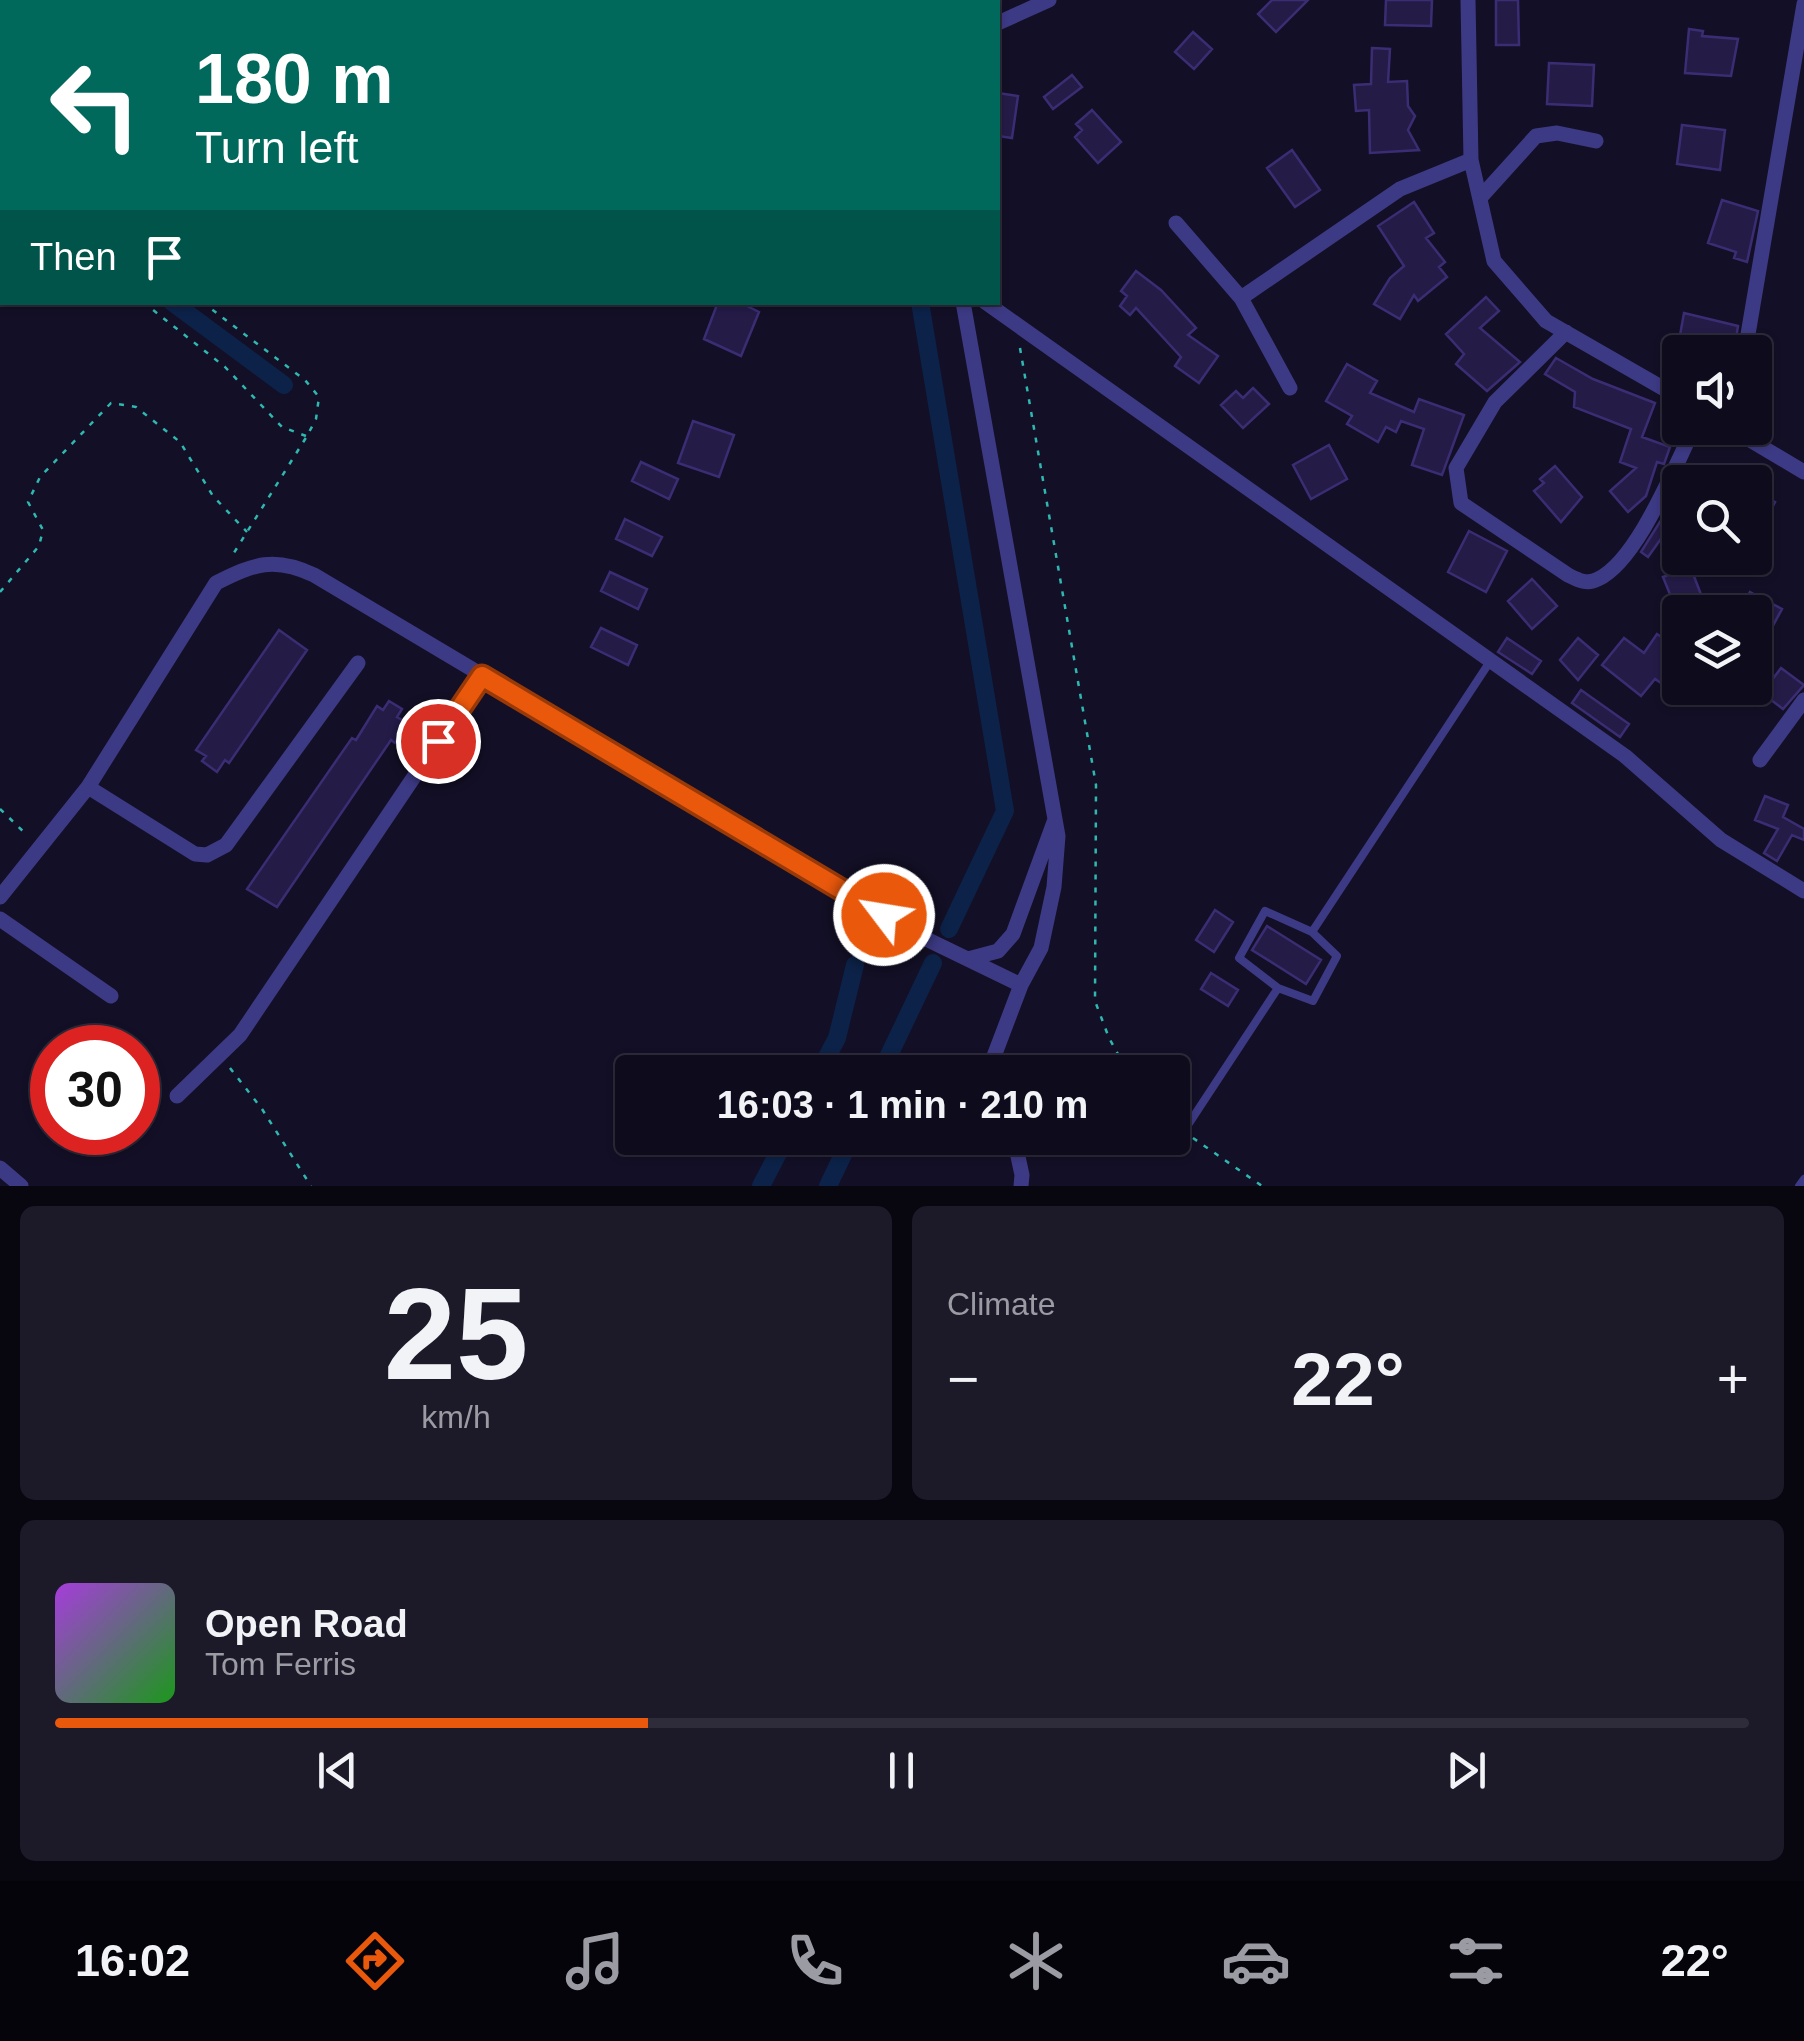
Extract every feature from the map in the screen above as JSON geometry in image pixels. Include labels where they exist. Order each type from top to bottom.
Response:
[{"type":"street","points":[[1000,22],[1049,0]]},
{"type":"street","points":[[1468,0],[1471,160],[1494,261],[1546,320],[1662,388]]},
{"type":"street","points":[[1747,335],[1804,4]]},
{"type":"street","points":[[1480,198],[1536,136],[1557,133],[1596,141]]},
{"type":"street","points":[[1241,298],[1400,189],[1471,160]]},
{"type":"street","points":[[1176,223],[1241,298],[1290,388]]},
{"type":"street","points":[[964,305],[1058,851],[1041,948],[1021,985],[994,1055]]},
{"type":"street","points":[[990,305],[1625,756],[1721,840],[1804,891]]},
{"type":"street","points":[[1566,332],[1496,402],[1456,468],[1461,503],[1568,575],[1583,582],[1598,580],[1639,537],[1685,445]]},
{"type":"street","points":[[1759,445],[1804,472]]},
{"type":"street","points":[[0,897],[88,787],[216,583],[240,571],[290,564],[918,935],[1021,985]]},
{"type":"street","points":[[88,787],[194,854],[207,855],[226,845],[358,662]]},
{"type":"street","points":[[177,1096],[240,1035],[482,676]]},
{"type":"street","points":[[1760,760],[1804,700]]},
{"type":"street","points":[[968,959],[998,951],[1013,934],[1054,822]]},
{"type":"street","points":[[0,919],[111,996]]},
{"type":"street","points":[[1016,1155],[1021,1186]]},
{"type":"street","points":[[0,1168],[21,1186]]},
{"type":"lane","points":[[1312,932],[1491,660]]},
{"type":"lane","points":[[1265,911],[1312,932],[1337,956],[1314,1001],[1278,988],[1239,958],[1265,911]]},
{"type":"lane","points":[[1190,1123],[1278,988]]},
{"type":"lane","points":[[1799,1186],[1804,1178]]},
{"type":"path","points":[[147,305],[225,367],[282,427],[307,436]]},
{"type":"path","points":[[206,305],[304,380],[320,397],[316,419],[307,436],[216,583]]},
{"type":"path","points":[[1016,322],[1096,785],[1096,1001],[1119,1055]]},
{"type":"path","points":[[0,592],[39,546],[43,530],[28,502],[40,477],[112,403],[136,408],[180,442],[213,496],[247,532]]},
{"type":"path","points":[[0,809],[40,847]]},
{"type":"path","points":[[219,1054],[262,1108],[311,1186]]},
{"type":"path","points":[[1190,1136],[1262,1186]]},
{"type":"building","points":[[1272,0],[1308,0],[1276,32],[1258,14]]},
{"type":"building","points":[[1386,0],[1432,0],[1431,26],[1385,25]]},
{"type":"building","points":[[1496,0],[1518,0],[1519,45],[1496,45]]},
{"type":"building","points":[[1689,29],[1703,31],[1702,36],[1738,39],[1731,76],[1685,73]]},
{"type":"building","points":[[1193,32],[1212,49],[1194,69],[1175,52]]},
{"type":"building","points":[[1372,48],[1390,49],[1388,82],[1407,81],[1408,106],[1415,116],[1408,130],[1419,150],[1370,153],[1369,110],[1356,111],[1354,85],[1371,84]]},
{"type":"building","points":[[1549,63],[1594,65],[1592,106],[1547,104]]},
{"type":"building","points":[[1072,75],[1082,87],[1053,109],[1044,97]]},
{"type":"building","points":[[1000,93],[1018,96],[1012,138],[1000,136]]},
{"type":"building","points":[[1092,110],[1121,142],[1098,163],[1075,137],[1082,130],[1076,124]]},
{"type":"building","points":[[1682,125],[1725,130],[1720,170],[1677,164]]},
{"type":"building","points":[[1292,150],[1320,190],[1295,207],[1267,168]]},
{"type":"building","points":[[1722,200],[1758,211],[1747,262],[1734,258],[1736,252],[1708,243]]},
{"type":"building","points":[[1414,202],[1434,233],[1426,238],[1445,262],[1439,267],[1447,277],[1418,301],[1414,295],[1400,319],[1374,304],[1390,278],[1404,266],[1378,226]]},
{"type":"building","points":[[1136,271],[1161,290],[1196,328],[1188,335],[1218,356],[1199,383],[1175,366],[1181,357],[1136,308],[1130,315],[1120,306],[1127,296],[1121,291]]},
{"type":"building","points":[[1486,297],[1499,311],[1480,328],[1520,362],[1487,391],[1456,364],[1464,354],[1446,334]]},
{"type":"building","points":[[717,305],[745,305],[759,312],[741,356],[704,339]]},
{"type":"building","points":[[1684,313],[1738,326],[1737,335],[1680,335]]},
{"type":"building","points":[[1556,358],[1593,379],[1655,403],[1642,437],[1670,447],[1664,464],[1657,462],[1646,496],[1628,512],[1610,491],[1636,468],[1620,462],[1631,429],[1574,407],[1575,392],[1545,374]]},
{"type":"building","points":[[1347,364],[1377,381],[1370,393],[1414,412],[1419,399],[1464,415],[1442,475],[1412,465],[1424,429],[1401,421],[1396,432],[1386,427],[1378,442],[1347,424],[1352,416],[1326,401]]},
{"type":"building","points":[[1253,388],[1269,404],[1243,428],[1221,405],[1236,391],[1243,398]]},
{"type":"building","points":[[693,421],[734,435],[719,477],[678,463]]},
{"type":"building","points":[[1329,445],[1347,479],[1311,499],[1293,465]]},
{"type":"building","points":[[641,462],[678,479],[669,499],[632,481]]},
{"type":"building","points":[[1555,466],[1582,497],[1561,522],[1534,491],[1544,483],[1540,479]]},
{"type":"building","points":[[625,519],[662,537],[652,556],[616,539]]},
{"type":"building","points":[[1662,519],[1662,537],[1648,557],[1641,552]]},
{"type":"building","points":[[1469,531],[1507,551],[1486,592],[1448,572]]},
{"type":"building","points":[[610,572],[647,589],[638,609],[601,591]]},
{"type":"building","points":[[1693,575],[1701,595],[1670,595],[1663,577]]},
{"type":"building","points":[[1532,579],[1557,606],[1532,629],[1508,601]]},
{"type":"building","points":[[1772,604],[1782,609],[1772,627]]},
{"type":"building","points":[[601,628],[637,645],[628,665],[591,647]]},
{"type":"building","points":[[279,630],[307,650],[229,763],[225,760],[217,772],[202,761],[206,756],[196,750]]},
{"type":"building","points":[[1657,634],[1662,637],[1662,684],[1655,679],[1641,696],[1602,665],[1624,638],[1644,653]]},
{"type":"building","points":[[1507,638],[1541,661],[1532,674],[1498,652]]},
{"type":"building","points":[[1578,638],[1598,655],[1578,680],[1560,660]]},
{"type":"building","points":[[1781,668],[1804,685],[1783,709],[1772,701],[1772,680]]},
{"type":"building","points":[[1581,690],[1629,724],[1620,737],[1572,703]]},
{"type":"building","points":[[389,701],[402,709],[397,717],[407,723],[395,743],[391,740],[277,907],[247,889],[352,738],[356,740],[377,706],[383,710]]},
{"type":"building","points":[[1765,796],[1788,805],[1783,817],[1804,829],[1804,840],[1792,835],[1777,861],[1764,853],[1778,829],[1755,820]]},
{"type":"building","points":[[1215,910],[1233,922],[1214,952],[1196,940]]},
{"type":"building","points":[[1267,926],[1321,960],[1306,984],[1252,950]]},
{"type":"building","points":[[1211,973],[1238,990],[1228,1006],[1201,989]]},
{"type":"waterway","points":[[176,305],[284,385]]},
{"type":"waterway","points":[[921,305],[1005,811],[949,929]]},
{"type":"waterway","points":[[889,1055],[933,963]]},
{"type":"waterway","points":[[828,1055],[837,1038],[855,965]]},
{"type":"waterway","points":[[761,1186],[777,1155]]},
{"type":"waterway","points":[[828,1186],[843,1155]]},
{"type":"route","points":[[438,741],[482,676],[884,915]]}]
